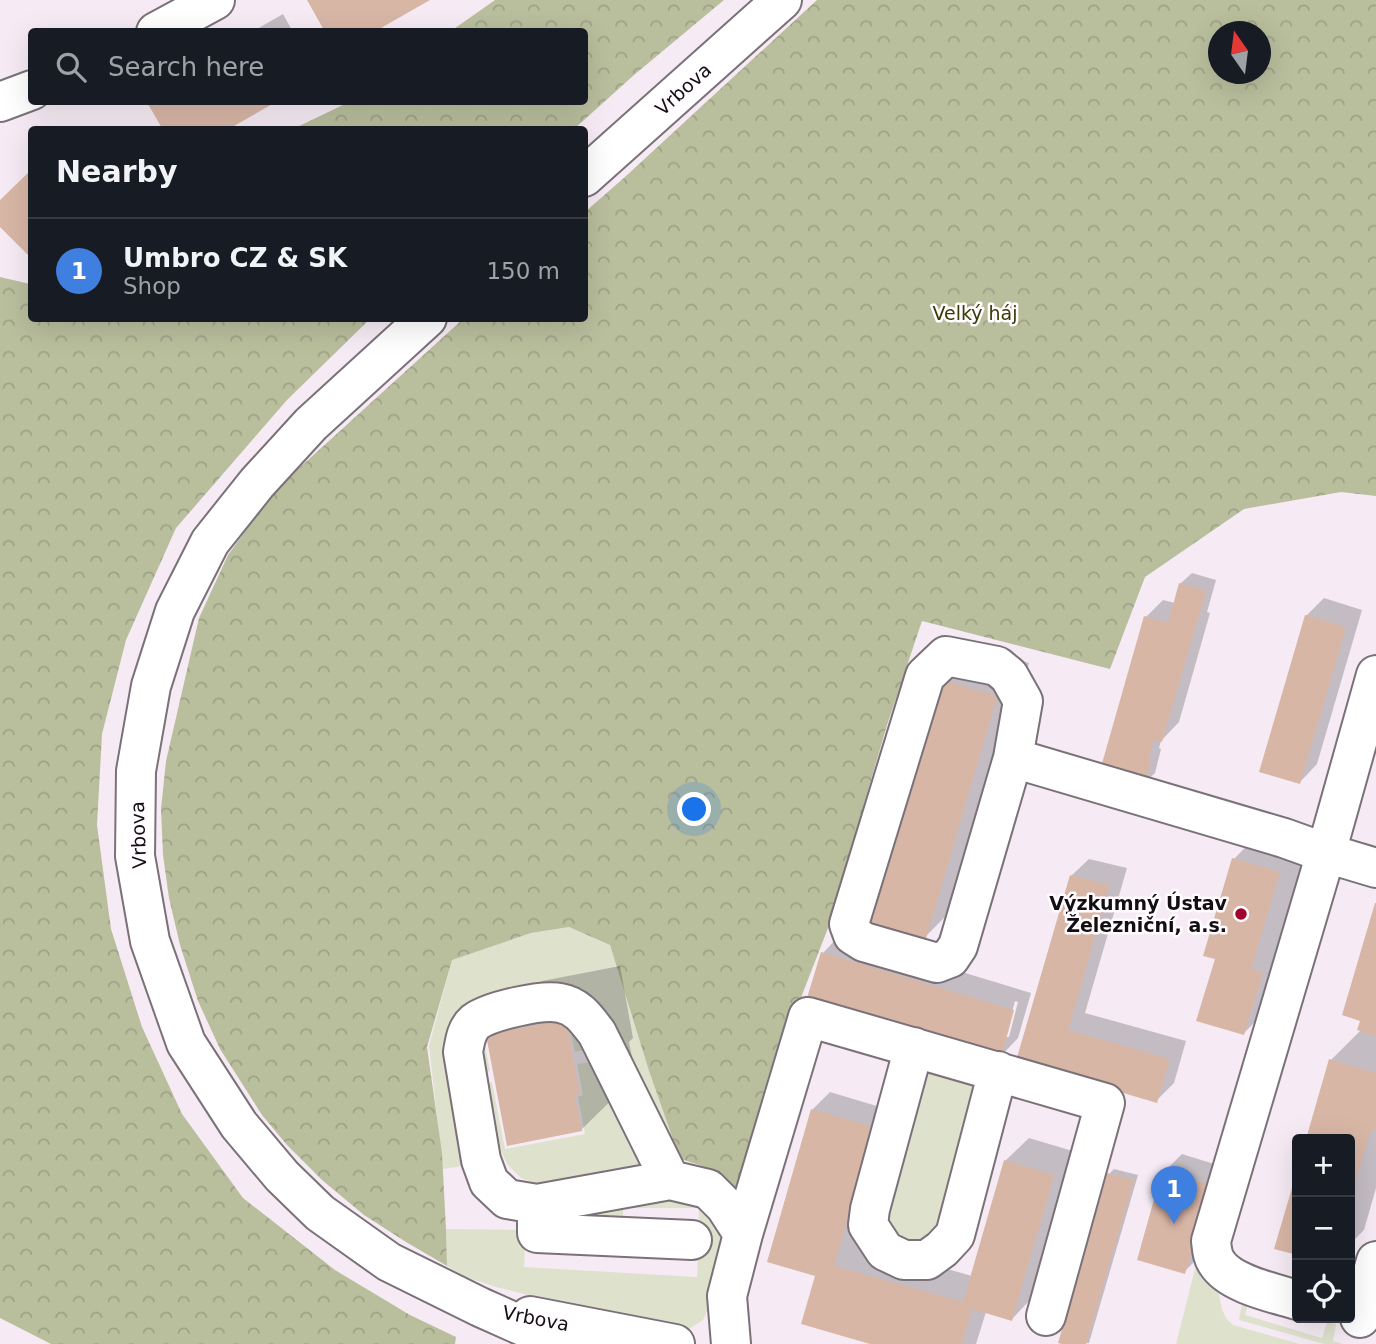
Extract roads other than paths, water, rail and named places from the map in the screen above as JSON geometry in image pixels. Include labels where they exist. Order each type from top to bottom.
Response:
[{"type":"main road","points":[[163,28],[215,0]]},
{"type":"main road","name":"Vrbova","points":[[588,173],[782,0]]},
{"type":"main road","points":[[0,102],[28,92]]},
{"type":"main road","name":"Vrbova","points":[[423,322],[311,424],[257,483],[211,542],[176,611],[151,686],[136,771],[135,856],[150,941],[186,1043],[239,1125],[282,1176],[320,1213],[389,1262],[563,1344]]},
{"type":"main road","points":[[946,656],[997,666],[1009,676],[1023,701],[1013,758],[958,946],[950,958],[937,963],[864,942],[853,935],[849,924],[925,676],[946,656]]},
{"type":"main road","points":[[1292,1298],[1240,1282],[1218,1266],[1212,1254],[1211,1241],[1376,675]]},
{"type":"main road","points":[[1013,758],[1376,868]]},
{"type":"main road","points":[[670,1180],[597,1033],[584,1016],[560,1003],[536,1003],[475,1022],[466,1035],[463,1052],[481,1160],[489,1182],[507,1199],[537,1204],[670,1180],[708,1189],[725,1206],[743,1234]]},
{"type":"main road","points":[[731,1344],[727,1296],[808,1017],[1105,1103],[1046,1316]]},
{"type":"main road","points":[[914,1047],[868,1225],[885,1251],[904,1260],[928,1260],[955,1235],[998,1071]]},
{"type":"main road","points":[[537,1204],[537,1233],[692,1240]]},
{"type":"main road","points":[[1362,1319],[1376,1261]]},
{"type":"main road","name":"Vrbova","points":[[480,1307],[675,1344]]},
{"type":"place","name":"Výzkumný Ústav Železniční, a.s.","points":[[1241,914]]},
{"type":"place","name":"Umbro CZ & SK","points":[[1174,1224]]},
{"type":"park label","name":"Velký háj","points":[[975,313]]}]
